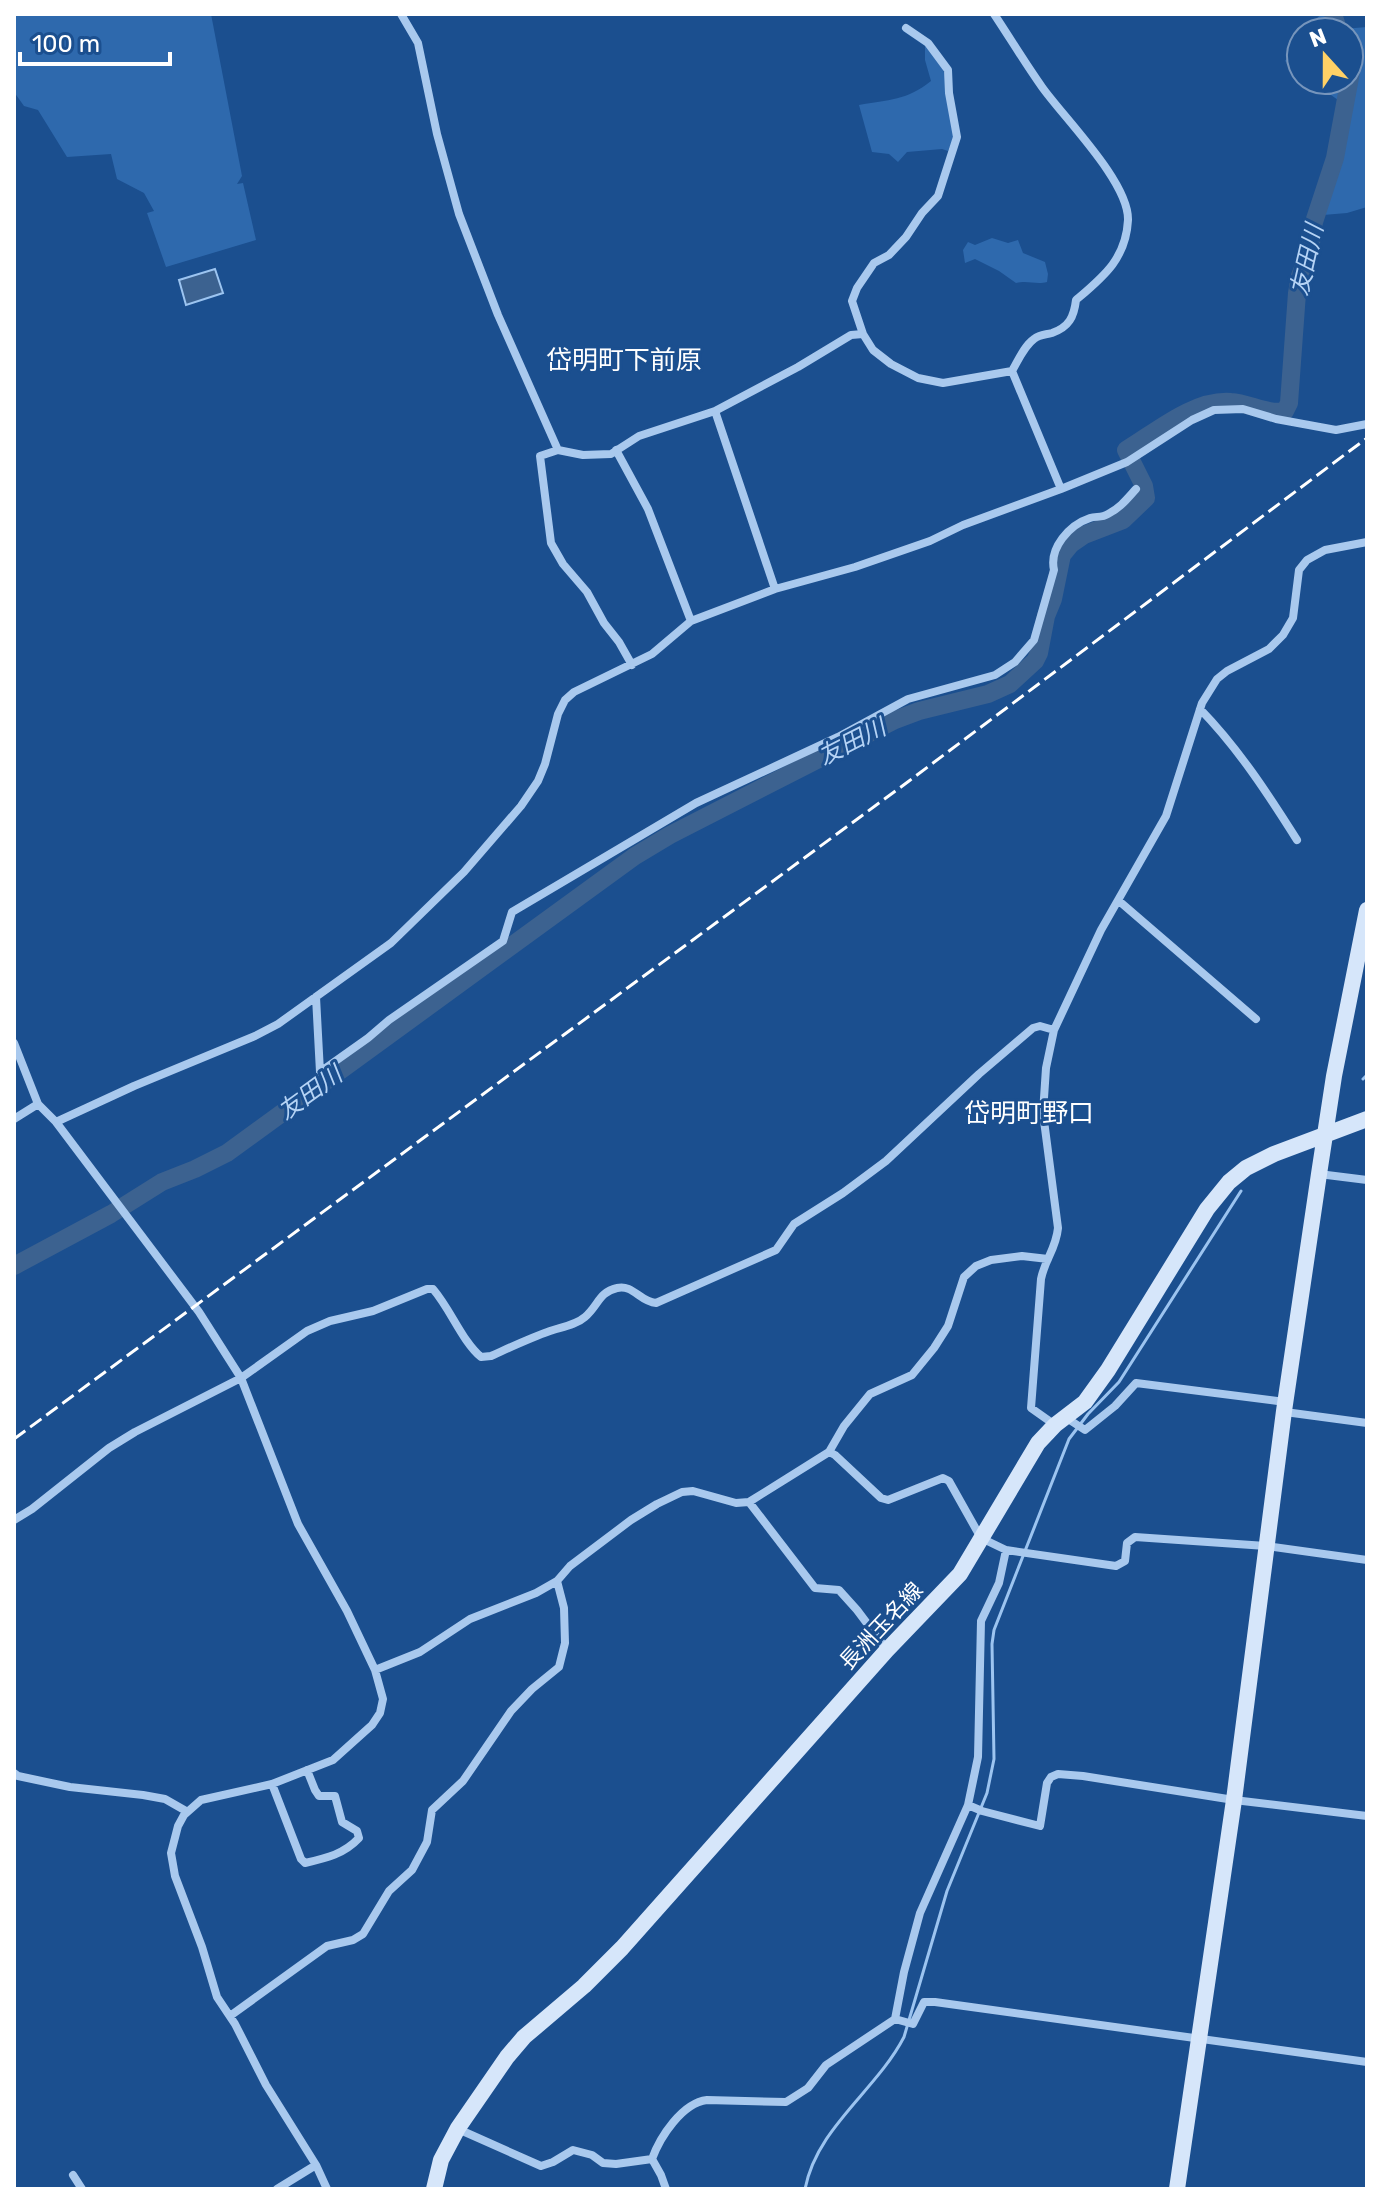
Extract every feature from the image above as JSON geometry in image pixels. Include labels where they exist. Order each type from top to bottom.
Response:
[{"type":"main road","points":[[1177,2189],[1234,1800],[1284,1406],[1334,1076],[1367,910]]},
{"type":"main road","name":"長洲玉名線","points":[[434,2189],[441,2160],[458,2128],[524,2037],[584,1986],[622,1948],[887,1650],[960,1574],[1038,1443],[1069,1423],[1085,1402],[1207,1209],[1229,1182],[1246,1168],[1274,1154],[1367,1119]]},
{"type":"street","points":[[401,14],[418,43],[437,134],[459,214],[498,315],[558,450]]},
{"type":"street","points":[[906,28],[928,43],[948,70],[957,137],[938,196],[889,255],[874,263],[852,301],[863,334],[873,350],[918,378],[943,383],[1012,371],[1029,343],[1038,336],[1065,327],[1074,316],[1076,300],[1116,261],[1125,239],[1128,217],[1112,176],[1043,88],[994,14]]},
{"type":"street","points":[[632,665],[587,592],[563,564],[551,543],[540,456],[558,450],[583,455],[611,454],[639,436],[715,411],[851,335],[863,334]]},
{"type":"street","points":[[1012,371],[1061,489]]},
{"type":"street","points":[[56,1122],[278,1024],[391,943],[464,872],[502,830],[538,781],[565,700],[574,692],[652,654],[691,621],[775,589],[855,567],[930,541],[963,525],[1061,489],[1130,460],[1192,420],[1214,410],[1243,409],[1276,419],[1336,430],[1367,424]]},
{"type":"street","points":[[715,411],[775,589]]},
{"type":"street","points":[[616,450],[648,509],[691,621]]},
{"type":"street","points":[[316,997],[320,1072],[503,941],[512,912],[696,803],[838,737],[908,699],[995,675],[1015,662],[1034,640],[1054,570],[1052,560],[1064,534],[1090,518],[1104,517],[1118,508],[1136,489]]},
{"type":"street","points":[[1367,542],[1325,550],[1307,560],[1299,570],[1293,618],[1283,635],[1269,649],[1217,679],[1200,709],[1166,816],[1101,930],[1054,1030],[1046,1068],[1043,1113],[1058,1228],[1057,1244],[1041,1279],[1031,1408],[1085,1430],[1115,1406],[1136,1383],[1284,1406],[1367,1423]]},
{"type":"street","points":[[1200,709],[1264,788],[1297,840]]},
{"type":"street","points":[[1119,901],[1256,1019]]},
{"type":"street","points":[[14,1520],[109,1448],[241,1378],[307,1331],[330,1321],[373,1311],[433,1289],[446,1303],[474,1351],[481,1357],[491,1356],[574,1324],[586,1316],[603,1293],[618,1287],[628,1287],[648,1302],[656,1303],[776,1250],[794,1224],[886,1161],[1033,1028],[1040,1026],[1054,1030]]},
{"type":"street","points":[[14,1043],[38,1104],[56,1122],[199,1312],[241,1378],[298,1524],[347,1611],[375,1670],[383,1699],[380,1713],[372,1725],[333,1760],[272,1784],[201,1800],[186,1811],[178,1826],[171,1853],[175,1876],[217,1997],[327,2189]]},
{"type":"street","points":[[14,1119],[38,1104]]},
{"type":"street","points":[[1319,1174],[1367,1180]]},
{"type":"street","points":[[375,1670],[420,1652],[470,1619],[536,1593],[557,1581],[570,1566],[631,1520],[682,1492],[693,1491],[736,1503],[749,1502],[829,1452],[844,1426],[870,1394],[912,1375],[948,1326],[964,1277],[976,1266],[991,1260],[1022,1256],[1048,1259]]},
{"type":"street","points":[[829,1452],[881,1498],[888,1500],[943,1478],[949,1481],[981,1538],[1006,1550],[1116,1566],[1125,1561],[1127,1543],[1135,1537],[1266,1546],[1367,1560]]},
{"type":"street","points":[[749,1502],[815,1588],[839,1590],[887,1650]]},
{"type":"street","points":[[899,2020],[904,1972],[920,1913],[968,1805],[978,1757],[981,1621],[999,1583],[1006,1550]]},
{"type":"street","points":[[230,2016],[327,1946],[353,1940],[363,1934],[389,1891],[412,1870],[427,1842],[432,1810],[463,1781],[511,1711],[559,1667],[565,1643],[564,1608],[557,1581]]},
{"type":"street","points":[[272,1784],[301,1859],[305,1863],[335,1856],[359,1838],[357,1831],[342,1822],[335,1796],[319,1796],[307,1770]]},
{"type":"street","points":[[14,1773],[70,1787],[165,1799],[186,1811]]},
{"type":"street","points":[[968,1805],[1040,1826],[1047,1783],[1058,1774],[1367,1816]]},
{"type":"street","points":[[652,2159],[676,2119],[687,2107],[707,2100],[786,2102],[808,2088],[826,2065],[899,2020],[913,2024],[924,2002],[1367,2062]]},
{"type":"street","points":[[458,2128],[541,2166],[573,2150],[583,2151],[603,2163],[652,2159]]},
{"type":"street","points":[[652,2159],[666,2189]]},
{"type":"street","points":[[277,2189],[316,2165]]},
{"type":"street","points":[[73,2175],[82,2189]]},
{"type":"shaded area","points":[[211,14],[242,176],[237,184],[243,183],[256,240],[166,267],[147,213],[154,211],[144,193],[117,179],[111,154],[67,157],[38,110],[24,106],[14,92],[14,16]]},
{"type":"shaded area","points":[[1365,27],[1367,207],[1323,215],[1350,96],[1365,96]]},
{"type":"shaded area","points":[[905,29],[927,46],[940,62],[949,93],[953,135],[948,151],[907,152],[898,162],[889,154],[872,152],[859,105],[906,96],[931,81],[925,46],[903,31]]},
{"type":"shaded area","points":[[992,238],[1008,243],[1018,240],[1023,253],[1045,262],[1047,282],[1016,283],[975,259],[965,263],[963,250],[968,242],[975,245]]},
{"type":"shaded area","points":[[215,269],[223,293],[186,305],[179,280]]},
{"type":"waterway","name":"友田川","points":[[14,1266],[111,1214],[162,1182],[227,1153],[635,856],[670,835],[895,720],[988,694],[1010,684],[1035,661],[1039,653],[1062,555],[1084,535],[1123,520],[1146,498],[1144,486],[1126,450],[1189,411],[1217,402],[1285,411],[1289,403],[1300,276],[1335,158],[1347,96]]},
{"type":"waterway","points":[[1363,1079],[1367,1075]]},
{"type":"waterway","points":[[805,2189],[812,2167],[834,2128],[878,2075],[904,2037],[947,1891],[987,1793],[994,1759],[994,1630],[1069,1439],[1119,1382],[1241,1191]]},
{"type":"railway","points":[[14,1439],[909,781],[1367,438]]},
{"type":"district","name":"岱明町下前原","points":[[624,360]]},
{"type":"district","name":"岱明町野口","points":[[1029,1113]]}]
